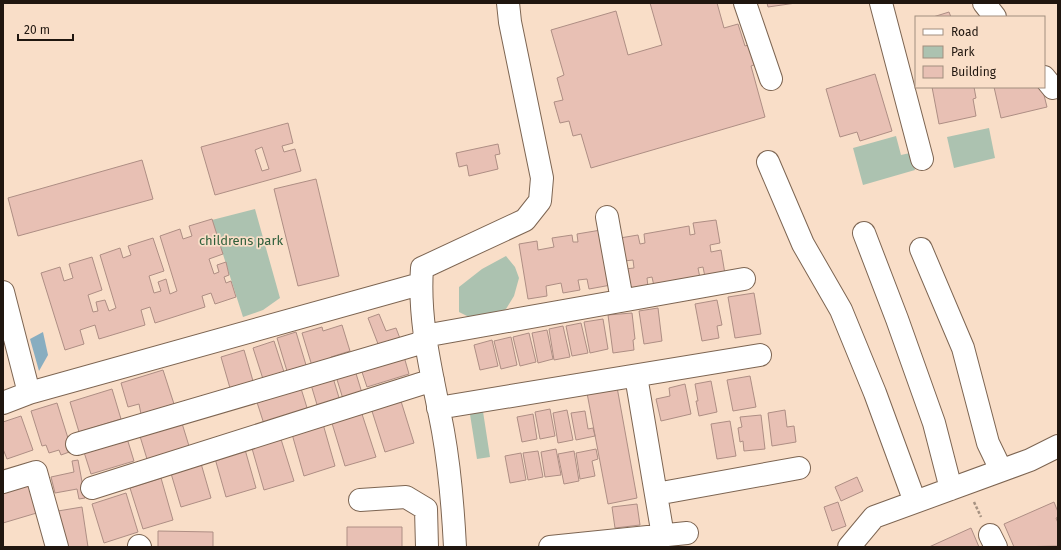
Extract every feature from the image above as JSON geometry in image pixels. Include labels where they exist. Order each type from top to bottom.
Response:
[{"type":"street","points":[[456,547],[453,497],[438,408],[424,339],[420,284],[422,268],[525,220],[540,201],[542,178],[510,22],[508,3]]},
{"type":"street","points":[[745,3],[771,79]]},
{"type":"street","points":[[881,3],[922,159]]},
{"type":"street","points":[[984,3],[994,16]]},
{"type":"street","points":[[768,162],[803,244],[841,310],[875,393],[915,502]]},
{"type":"street","points":[[607,217],[622,300]]},
{"type":"street","points":[[864,233],[897,319],[934,423],[967,499]]},
{"type":"street","points":[[921,249],[963,348],[988,443],[1001,470]]},
{"type":"street","points":[[77,444],[424,339],[622,300],[744,279]]},
{"type":"street","points":[[3,402],[29,393],[420,284]]},
{"type":"street","points":[[3,292],[29,393]]},
{"type":"street","points":[[438,408],[760,356]]},
{"type":"street","points":[[636,376],[663,536]]},
{"type":"street","points":[[92,488],[432,380]]},
{"type":"street","points":[[849,547],[874,517],[915,502],[967,499],[1001,470],[1058,446]]},
{"type":"street","points":[[867,547],[882,528],[967,499],[1035,472],[1058,461]]},
{"type":"street","points":[[656,494],[799,468]]},
{"type":"street","points":[[3,482],[36,472],[57,547]]},
{"type":"street","points":[[360,500],[406,497],[426,509],[427,547]]},
{"type":"street","points":[[550,547],[687,533]]},
{"type":"green space","points":[[989,128],[995,158],[954,168],[947,137]]},
{"type":"green space","points":[[896,136],[901,155],[910,153],[915,170],[863,185],[853,148]]},
{"type":"green space","name":"childrens park","points":[[255,209],[280,298],[263,310],[243,317],[212,220]]},
{"type":"green space","points":[[506,256],[515,267],[519,278],[514,296],[506,309],[491,318],[475,320],[459,312],[459,287],[482,269]]},
{"type":"green space","points":[[482,405],[490,457],[477,459],[469,408]]},
{"type":"water","points":[[43,332],[48,355],[39,371],[30,339]]},
{"type":"building","points":[[650,3],[717,3],[724,28],[738,24],[745,46],[756,42],[762,62],[751,66],[765,117],[591,168],[581,134],[573,136],[569,121],[560,123],[554,102],[563,100],[557,78],[564,75],[551,30],[616,11],[628,55],[662,45]]},
{"type":"building","points":[[767,3],[796,3],[768,7]]},
{"type":"building","points":[[949,12],[951,16],[936,16]]},
{"type":"building","points":[[875,74],[892,131],[860,141],[857,132],[840,137],[826,89]]},
{"type":"building","points":[[932,88],[974,88],[976,98],[973,99],[976,116],[939,124]]},
{"type":"building","points":[[994,88],[1042,88],[1047,107],[1001,118]]},
{"type":"building","points":[[288,123],[293,143],[282,146],[284,152],[295,149],[301,171],[215,195],[201,147]],"holes":[[[262,147],[269,169],[262,171],[255,150]]]},
{"type":"building","points":[[498,144],[500,154],[495,155],[498,169],[469,176],[467,165],[459,167],[456,153]]},
{"type":"building","points":[[142,160],[153,199],[18,236],[8,198]]},
{"type":"building","points":[[316,179],[339,276],[298,286],[274,189]]},
{"type":"building","points":[[212,219],[218,238],[213,239],[215,244],[219,242],[223,254],[209,259],[214,274],[219,272],[217,265],[226,262],[229,275],[224,277],[226,283],[231,281],[236,297],[215,304],[211,293],[202,296],[205,307],[155,323],[150,307],[141,310],[145,325],[99,339],[95,325],[80,330],[84,344],[65,350],[41,273],[60,267],[64,281],[73,278],[69,264],[92,257],[102,290],[88,295],[93,312],[98,311],[96,302],[105,300],[109,311],[116,308],[100,255],[120,248],[123,258],[131,255],[128,246],[153,238],[164,271],[149,276],[154,293],[161,291],[158,282],[166,279],[170,294],[177,291],[160,236],[180,229],[183,239],[192,236],[189,226]]},
{"type":"building","points":[[716,220],[720,243],[710,245],[711,252],[721,250],[725,274],[705,277],[703,267],[698,268],[700,278],[654,286],[652,277],[647,278],[648,287],[629,291],[625,269],[634,268],[633,260],[624,261],[620,238],[638,235],[640,244],[645,243],[644,234],[689,226],[690,235],[695,234],[693,223]]},
{"type":"building","points":[[601,230],[611,285],[589,289],[587,279],[578,280],[580,290],[563,293],[561,283],[546,286],[547,296],[528,299],[519,244],[537,241],[538,250],[554,247],[552,238],[572,235],[573,242],[578,242],[577,234]]},
{"type":"building","points":[[754,293],[761,334],[735,338],[728,297]]},
{"type":"building","points":[[717,300],[722,325],[717,326],[719,338],[702,341],[695,304]]},
{"type":"building","points":[[658,308],[662,341],[644,344],[639,311]]},
{"type":"building","points":[[632,313],[635,339],[633,340],[634,350],[613,353],[608,315]]},
{"type":"building","points":[[379,314],[386,331],[396,328],[401,341],[380,349],[368,318]]},
{"type":"building","points":[[603,319],[608,349],[590,353],[584,322]]},
{"type":"building","points":[[581,323],[588,353],[572,356],[566,326]]},
{"type":"building","points":[[342,325],[350,351],[331,357],[332,360],[312,366],[302,333],[322,327],[323,331]]},
{"type":"building","points":[[563,326],[570,357],[554,360],[549,329]]},
{"type":"building","points":[[547,330],[553,359],[538,363],[532,333]]},
{"type":"building","points":[[296,332],[306,365],[287,371],[277,338]]},
{"type":"building","points":[[529,333],[536,362],[520,366],[513,337]]},
{"type":"building","points":[[511,337],[517,365],[501,369],[494,341]]},
{"type":"building","points":[[492,340],[498,366],[480,370],[474,345]]},
{"type":"building","points":[[274,341],[284,372],[263,379],[253,348]]},
{"type":"building","points":[[244,350],[253,381],[230,388],[221,357]]},
{"type":"building","points":[[403,353],[409,374],[367,387],[360,366]]},
{"type":"building","points":[[354,367],[362,393],[343,399],[335,373]]},
{"type":"building","points":[[163,370],[174,404],[141,414],[139,404],[128,407],[121,383]]},
{"type":"building","points":[[331,371],[340,401],[318,408],[309,378]]},
{"type":"building","points":[[750,376],[756,407],[733,411],[727,380]]},
{"type":"building","points":[[711,381],[717,412],[699,416],[695,384]]},
{"type":"building","points":[[299,382],[308,411],[264,424],[255,396]]},
{"type":"building","points":[[685,384],[691,414],[661,421],[656,399],[670,396],[669,388]]},
{"type":"building","points":[[617,387],[637,498],[608,504],[587,393]]},
{"type":"building","points":[[112,389],[121,419],[79,432],[70,402]]},
{"type":"building","points":[[400,398],[414,443],[385,452],[371,408]]},
{"type":"building","points":[[57,403],[72,451],[61,455],[59,450],[49,453],[46,445],[42,446],[31,411]]},
{"type":"building","points":[[550,409],[555,436],[540,439],[535,412]]},
{"type":"building","points":[[567,410],[573,440],[558,443],[553,413]]},
{"type":"building","points":[[785,410],[787,427],[794,426],[796,442],[772,446],[768,413]]},
{"type":"building","points":[[361,411],[376,457],[345,466],[331,420]]},
{"type":"building","points":[[585,411],[588,429],[593,428],[595,436],[576,440],[571,413]]},
{"type":"building","points":[[533,414],[537,439],[522,442],[517,417]]},
{"type":"building","points":[[761,415],[765,449],[744,451],[743,441],[740,442],[738,428],[742,427],[740,417]]},
{"type":"building","points":[[21,416],[33,450],[7,459],[3,449],[3,422]]},
{"type":"building","points":[[181,420],[189,446],[147,459],[139,433]]},
{"type":"building","points":[[730,421],[736,456],[717,459],[711,424]]},
{"type":"building","points":[[323,424],[335,466],[304,476],[292,434]]},
{"type":"building","points":[[126,435],[134,461],[91,474],[83,449]]},
{"type":"building","points":[[280,436],[294,481],[264,490],[251,445]]},
{"type":"building","points":[[244,446],[256,488],[226,497],[214,455]]},
{"type":"building","points":[[556,449],[561,475],[545,477],[541,452]]},
{"type":"building","points":[[596,449],[598,459],[592,461],[595,476],[580,479],[576,453]]},
{"type":"building","points":[[538,451],[543,477],[528,480],[523,453]]},
{"type":"building","points":[[574,451],[579,481],[564,484],[558,454]]},
{"type":"building","points":[[521,453],[526,480],[510,483],[505,456]]},
{"type":"building","points":[[78,460],[85,498],[79,499],[77,489],[55,493],[51,477],[74,472],[72,461]]},
{"type":"building","points":[[200,460],[211,498],[181,507],[170,470]]},
{"type":"building","points":[[857,477],[863,491],[841,501],[835,487]]},
{"type":"building","points":[[161,478],[173,520],[143,529],[130,488]]},
{"type":"building","points":[[30,479],[40,512],[3,523],[3,487]]},
{"type":"building","points":[[126,493],[138,532],[104,543],[92,504]]},
{"type":"building","points":[[838,502],[846,526],[832,531],[824,507]]},
{"type":"building","points":[[1054,502],[1058,512],[1058,517],[1056,518],[1058,523],[1058,546],[1014,547],[1004,524]]},
{"type":"building","points":[[637,504],[640,525],[615,528],[612,507]]},
{"type":"building","points":[[82,507],[88,547],[63,547],[58,511]]},
{"type":"building","points":[[347,527],[402,527],[402,547],[347,547]]},
{"type":"building","points":[[971,528],[979,547],[929,547]]},
{"type":"building","points":[[158,531],[213,532],[213,547],[158,547]]}]
